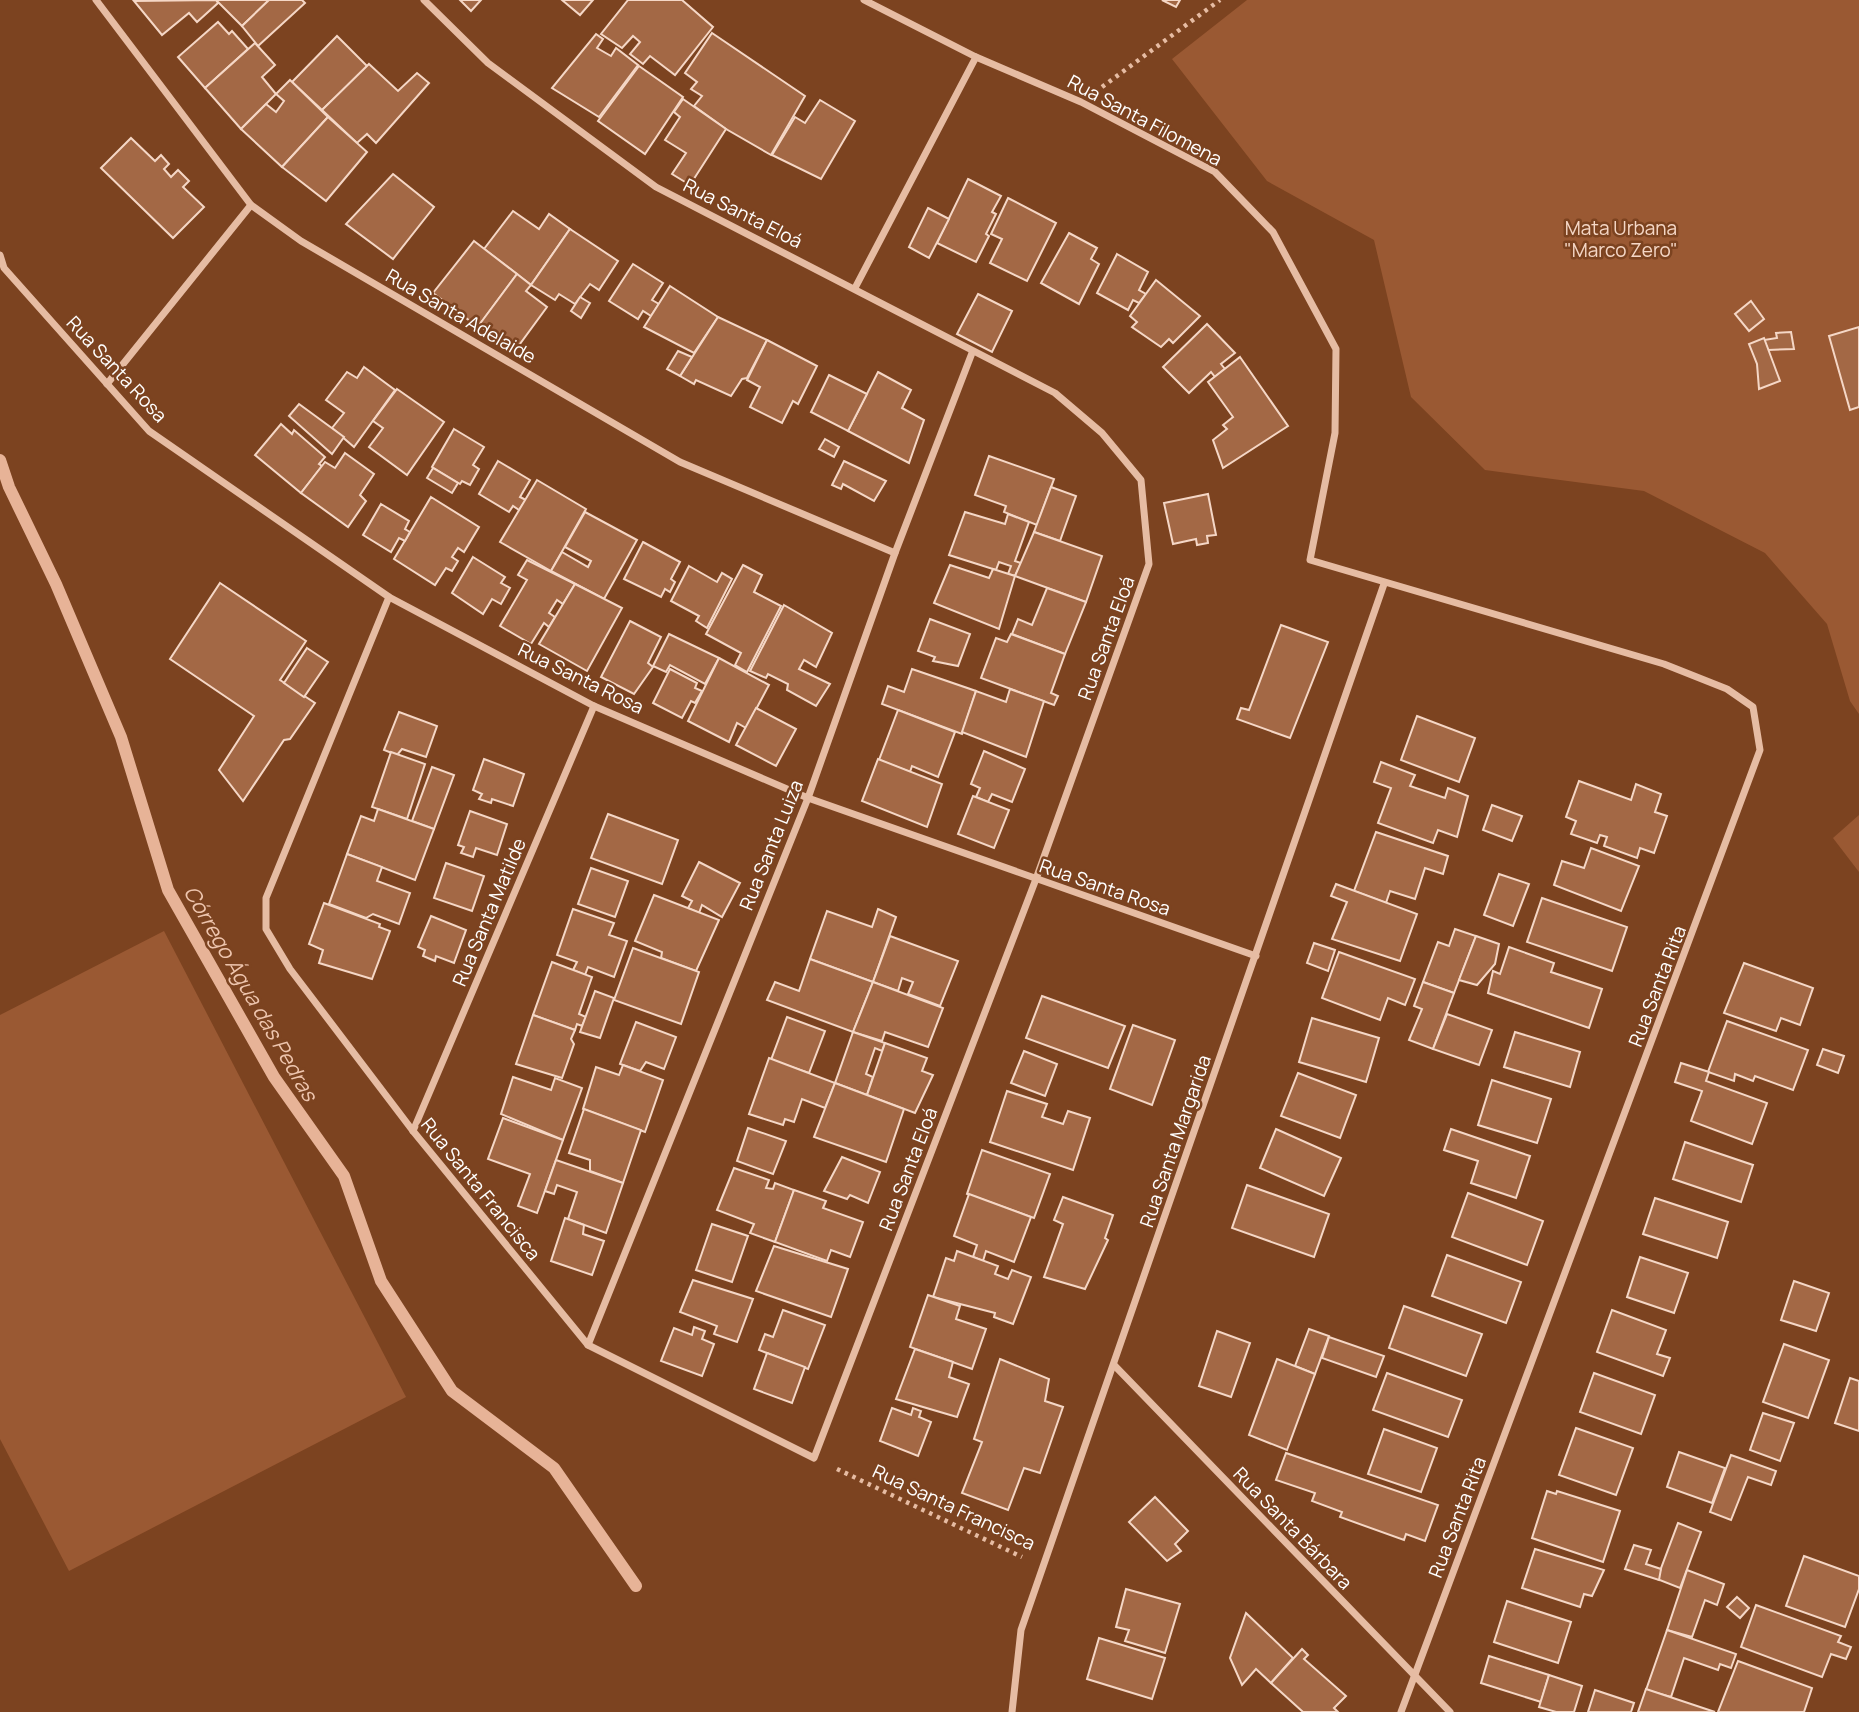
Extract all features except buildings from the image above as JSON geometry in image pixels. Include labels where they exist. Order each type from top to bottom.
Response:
[{"type":"street","name":"Rua Santa Adelaide","points":[[96,0],[251,205],[302,241],[680,462],[895,553]]},
{"type":"street","name":"Rua Santa Eloá","points":[[424,0],[488,62],[656,187],[855,288],[972,353],[1055,393],[1102,433],[1140,480],[1149,564],[1035,879],[814,1458]]},
{"type":"street","name":"Rua Santa Filomena","points":[[864,0],[976,57],[1081,102],[1215,172],[1273,232],[1336,349],[1335,433],[1310,560]]},
{"type":"street","points":[[855,288],[976,57]]},
{"type":"street","points":[[107,383],[251,205]]},
{"type":"street","name":"Rua Santa Rosa","points":[[0,255],[4,268],[149,431],[389,597],[594,706],[808,798],[1256,956]]},
{"type":"street","name":"Rua Santa Luiza","points":[[588,1345],[808,798],[895,553],[972,353]]},
{"type":"street","name":"Rua Santa Rita","points":[[1310,560],[1384,584],[1664,664],[1727,689],[1753,708],[1760,750],[1401,1712]]},
{"type":"street","name":"Rua Santa Margarida","points":[[1012,1712],[1021,1630],[1384,584]]},
{"type":"street","name":"Rua Santa Francisca","points":[[389,597],[266,898],[266,929],[290,969],[413,1131],[588,1345],[814,1458]]},
{"type":"street","name":"Rua Santa Matilde","points":[[413,1131],[594,706]]},
{"type":"street","name":"Rua Santa Bárbara","points":[[1114,1365],[1450,1712]]},
{"type":"path","points":[[1081,102],[1220,0]]},
{"type":"path","name":"Rua Santa Francisca","points":[[814,1458],[1043,1567]]},
{"type":"green space","name":"Mata Urbana \"Marco Zero\"","points":[[1247,0],[1859,0],[1859,714],[1850,701],[1827,624],[1765,553],[1644,491],[1485,470],[1411,397],[1374,240],[1267,181],[1172,59]]},
{"type":"green space","points":[[1859,815],[1859,872],[1833,838]]},
{"type":"green space","points":[[164,931],[406,1397],[69,1571],[0,1439],[0,1015]]},
{"type":"waterway","name":"Córrego Água das Pedras","points":[[0,460],[9,487],[56,584],[121,737],[168,890],[274,1077],[344,1176],[381,1281],[452,1391],[554,1468],[636,1586]]}]
